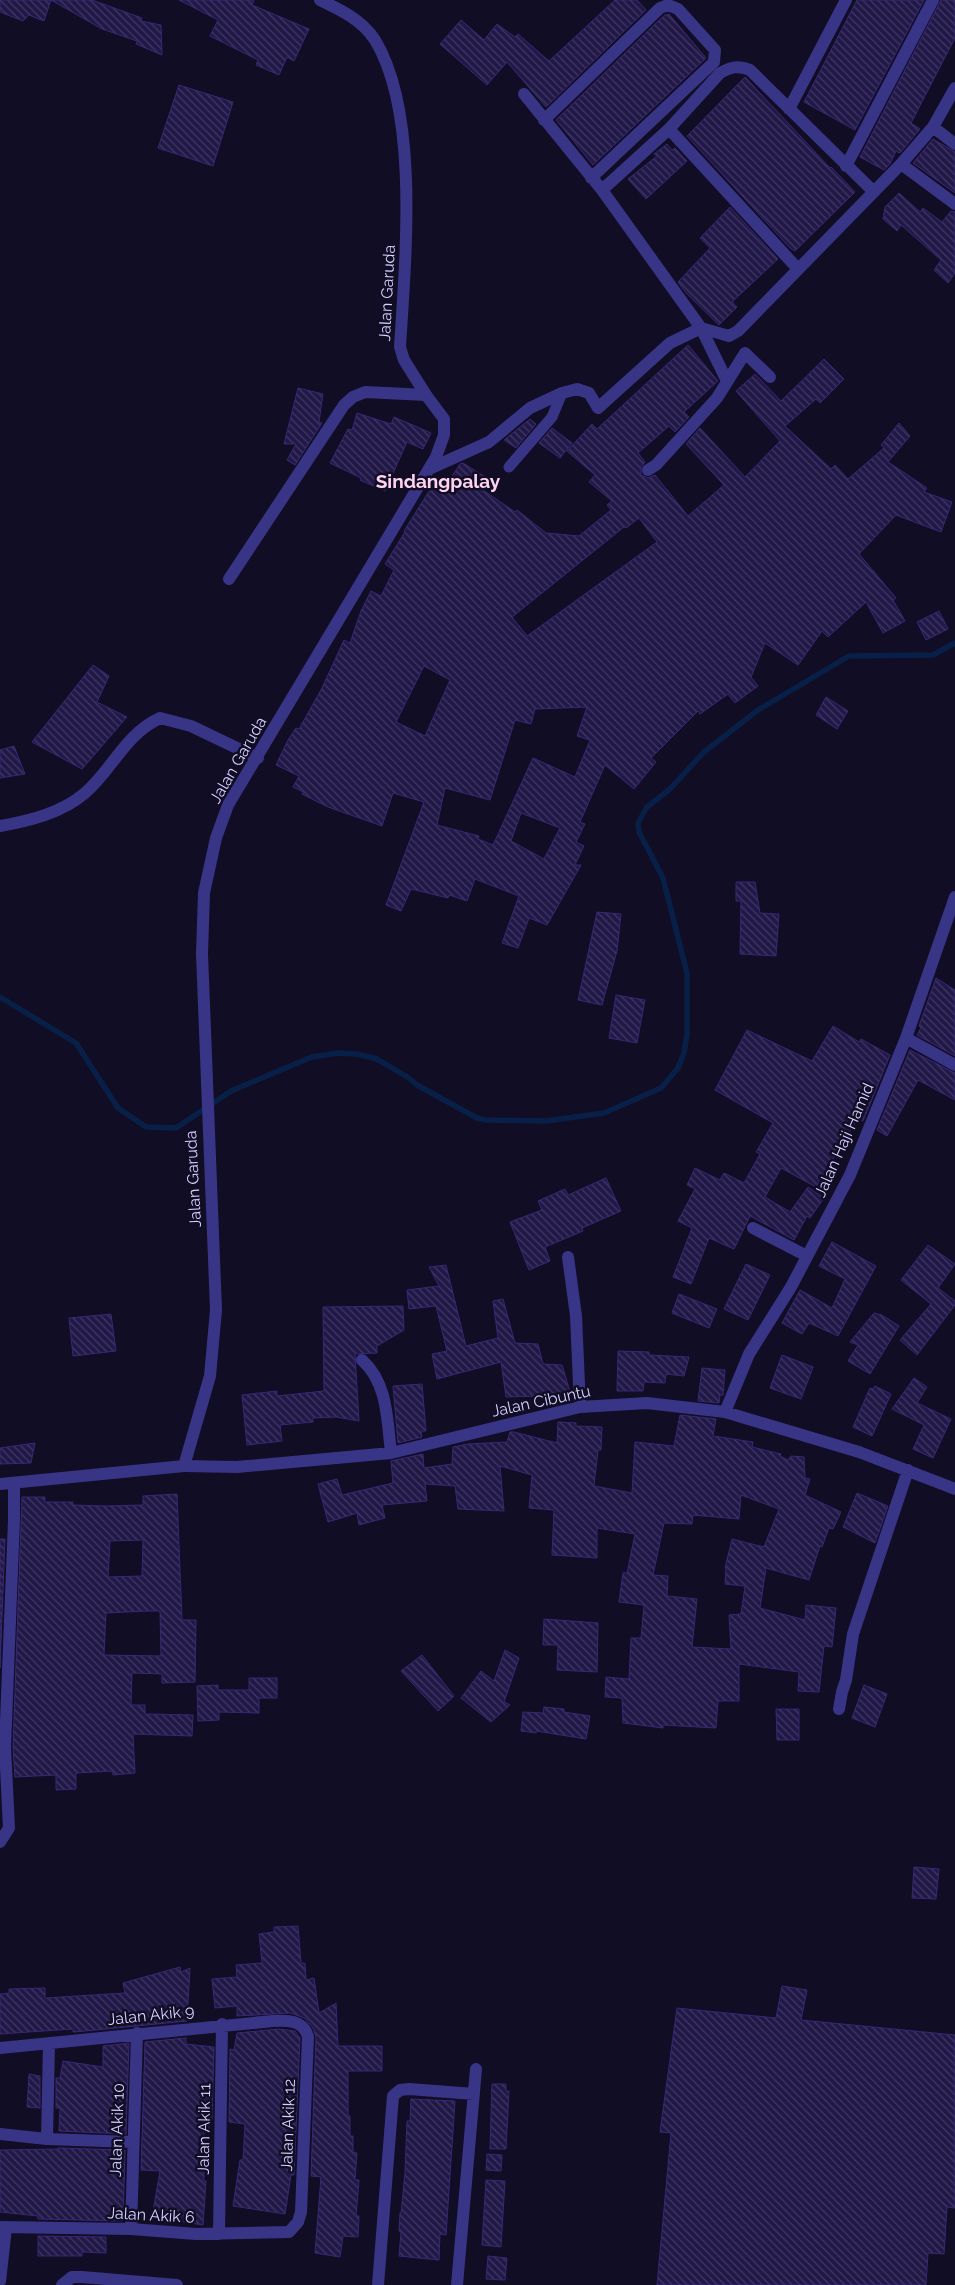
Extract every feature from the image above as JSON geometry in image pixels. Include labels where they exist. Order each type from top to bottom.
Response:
[{"type":"street","name":"Jalan Garuda","points":[[184,1466],[210,1376],[215,1319],[202,954],[204,893],[216,838],[228,805],[258,758],[429,469],[442,442],[445,424],[441,413],[426,395],[404,360],[400,347],[406,247],[406,192],[404,148],[396,97],[375,40],[355,18],[320,0]]},
{"type":"street","points":[[789,109],[846,0]]},
{"type":"street","points":[[846,166],[933,0]]},
{"type":"street","points":[[544,120],[660,8],[668,5],[678,9],[714,50],[714,62],[591,178]]},
{"type":"street","points":[[602,190],[669,129],[713,79],[730,67],[741,66],[750,70],[873,191]]},
{"type":"street","points":[[429,469],[489,442],[530,408],[562,393],[577,389],[590,393],[598,408],[670,343],[701,328],[730,336],[738,331],[901,164],[933,127],[955,88]]},
{"type":"street","points":[[524,94],[602,190],[701,328],[727,381]]},
{"type":"street","points":[[933,127],[955,144]]},
{"type":"street","points":[[669,129],[798,269]]},
{"type":"street","points":[[901,164],[955,204]]},
{"type":"street","points":[[648,470],[656,465],[717,398],[745,353],[770,377]]},
{"type":"street","points":[[229,579],[348,401],[365,392],[426,395]]},
{"type":"street","points":[[0,826],[50,813],[85,793],[137,732],[160,718],[190,726],[258,758]]},
{"type":"street","name":"Jalan Haji Hamid","points":[[725,1412],[749,1354],[808,1256],[850,1175],[906,1038],[955,897]]},
{"type":"street","points":[[906,1038],[955,1065]]},
{"type":"street","points":[[753,1228],[808,1256]]},
{"type":"street","points":[[568,1257],[576,1316],[580,1407]]},
{"type":"street","points":[[362,1360],[372,1370],[380,1385],[385,1405],[391,1453]]},
{"type":"street","name":"Jalan Cibuntu","points":[[184,1466],[237,1467],[391,1453],[580,1407],[647,1403],[725,1412],[860,1452],[955,1489]]},
{"type":"street","points":[[0,1484],[184,1466]]},
{"type":"street","points":[[839,1709],[855,1628],[908,1470]]},
{"type":"street","points":[[0,1842],[9,1828],[5,1747],[14,1483]]},
{"type":"street","name":"Jalan Akik 9","points":[[0,2048],[222,2024],[284,2020],[295,2022],[304,2027]]},
{"type":"street","name":"Jalan Akik 11","points":[[219,2234],[222,2024]]},
{"type":"street","name":"Jalan Akik 12","points":[[296,2225],[301,2212],[308,2037],[304,2027]]},
{"type":"street","name":"Jalan Akik 10","points":[[131,2229],[137,2033]]},
{"type":"street","points":[[47,2139],[49,2043]]},
{"type":"street","points":[[457,2285],[476,2068]]},
{"type":"street","points":[[378,2285],[393,2096],[400,2090],[409,2089],[474,2094]]},
{"type":"street","points":[[0,2134],[47,2139],[133,2142]]},
{"type":"street","name":"Jalan Akik 6","points":[[3,2227],[131,2229],[219,2234],[286,2233],[296,2225]]},
{"type":"street","points":[[0,2281],[3,2227]]},
{"type":"street","points":[[62,2285],[72,2277],[82,2277],[177,2285]]},
{"type":"lane","points":[[509,467],[552,416],[562,393]]},
{"type":"building","points":[[0,0],[51,0],[44,21],[29,15],[23,21],[0,12]]},
{"type":"building","points":[[51,0],[92,0],[142,18],[141,21],[161,25],[162,55],[136,44],[137,41],[102,29]]},
{"type":"building","points":[[179,0],[254,0],[252,5],[309,29],[294,61],[287,57],[279,75],[256,65],[258,60],[210,36],[218,20]]},
{"type":"building","points":[[615,0],[637,0],[646,10],[546,107],[507,62],[487,85],[440,44],[461,20],[484,40],[497,24],[515,37],[518,34],[549,61]]},
{"type":"building","points":[[857,0],[924,0],[855,130],[804,102]]},
{"type":"building","points":[[941,0],[955,0],[955,38],[911,123],[920,129],[900,153],[896,151],[890,164],[884,170],[860,157]]},
{"type":"building","points":[[669,14],[706,58],[593,165],[556,120],[656,23]]},
{"type":"building","points":[[745,77],[855,192],[795,251],[790,248],[687,136]]},
{"type":"building","points":[[179,85],[233,102],[213,166],[158,148]]},
{"type":"building","points":[[933,139],[955,152],[955,193],[913,163]]},
{"type":"building","points":[[667,144],[672,150],[675,148],[687,161],[646,199],[628,179],[657,156],[654,154]]},
{"type":"building","points":[[899,193],[920,212],[923,208],[942,222],[951,211],[955,212],[955,273],[948,283],[934,270],[941,260],[901,225],[897,231],[883,219],[885,207]]},
{"type":"building","points":[[730,207],[778,259],[732,302],[737,307],[719,325],[686,293],[678,282],[710,248],[700,238]]},
{"type":"building","points":[[688,345],[718,381],[684,412],[689,417],[675,432],[669,426],[638,453],[645,462],[641,467],[641,475],[648,478],[655,475],[688,516],[724,485],[686,444],[700,428],[745,477],[780,441],[736,391],[755,374],[781,401],[824,359],[844,379],[820,403],[816,399],[785,426],[831,469],[835,465],[848,479],[884,448],[881,445],[899,423],[910,436],[888,462],[927,488],[924,492],[952,502],[941,532],[896,515],[859,554],[896,598],[893,600],[905,621],[883,633],[866,602],[828,637],[822,631],[798,665],[765,643],[751,677],[758,686],[735,703],[728,694],[700,714],[698,711],[651,758],[656,762],[634,789],[605,765],[580,822],[585,824],[576,842],[584,846],[575,865],[581,865],[547,925],[529,918],[518,948],[502,943],[519,896],[475,879],[467,901],[449,895],[448,898],[411,889],[401,911],[386,905],[424,802],[393,793],[382,826],[328,807],[302,794],[303,792],[293,787],[299,776],[276,765],[288,740],[296,728],[299,729],[322,688],[344,640],[350,643],[361,611],[371,591],[381,596],[394,570],[385,564],[438,477],[447,484],[460,464],[463,463],[490,480],[483,490],[515,512],[517,510],[546,533],[579,536],[611,510],[607,505],[612,501],[589,482],[595,475],[567,451],[592,424],[597,429]],"holes":[[[639,518],[657,542],[527,636],[512,617],[624,527],[626,528]],[[424,666],[450,680],[425,736],[396,722]],[[587,707],[577,736],[590,740],[575,777],[533,758],[493,845],[478,839],[479,836],[437,825],[445,788],[490,800],[515,720],[531,724],[535,709]],[[521,813],[560,828],[544,859],[511,841]]]},
{"type":"building","points":[[298,388],[323,394],[319,422],[322,423],[295,465],[287,460],[296,444],[284,444]]},
{"type":"building","points":[[357,413],[391,424],[394,417],[431,433],[423,449],[407,442],[385,491],[360,480],[361,478],[330,463],[348,429],[352,430]]},
{"type":"building","points":[[530,419],[536,424],[516,448],[504,440]]},
{"type":"building","points":[[552,428],[572,443],[560,458],[539,443]]},
{"type":"building","points":[[939,611],[948,629],[926,640],[917,622]]},
{"type":"building","points":[[93,665],[109,676],[97,702],[127,717],[82,769],[32,742]]},
{"type":"building","points":[[826,697],[848,711],[837,729],[816,715]]},
{"type":"building","points":[[14,746],[25,774],[0,778],[0,750]]},
{"type":"building","points":[[736,882],[755,882],[760,913],[779,914],[776,956],[740,954],[741,901],[736,901]]},
{"type":"building","points":[[597,912],[621,914],[617,951],[602,1005],[578,1000]]},
{"type":"building","points":[[936,978],[955,990],[955,1056],[917,1035],[921,1028],[919,1026]]},
{"type":"building","points":[[616,995],[645,1000],[637,1043],[609,1038]]},
{"type":"building","points":[[833,1026],[859,1042],[861,1039],[890,1055],[863,1121],[859,1119],[858,1123],[855,1123],[816,1187],[781,1168],[765,1197],[790,1212],[808,1187],[824,1198],[810,1218],[807,1216],[794,1240],[750,1216],[734,1249],[709,1238],[691,1284],[673,1277],[692,1228],[678,1221],[695,1189],[687,1185],[695,1168],[720,1180],[724,1173],[744,1183],[760,1154],[756,1152],[773,1123],[715,1090],[747,1030],[812,1061]]},
{"type":"building","points":[[910,1050],[955,1073],[955,1100],[918,1080],[887,1136],[877,1130]]},
{"type":"building","points":[[606,1178],[621,1211],[582,1228],[583,1231],[545,1247],[550,1261],[529,1270],[510,1222],[542,1210],[538,1201],[565,1189],[568,1195]]},
{"type":"building","points":[[832,1242],[876,1266],[838,1336],[809,1323],[802,1334],[782,1323],[800,1290],[832,1308],[845,1279],[819,1266]]},
{"type":"building","points":[[928,1245],[955,1264],[938,1288],[955,1301],[955,1305],[917,1355],[900,1340],[931,1304],[901,1280]]},
{"type":"building","points":[[746,1264],[770,1275],[748,1320],[724,1309]]},
{"type":"building","points":[[446,1265],[466,1346],[498,1338],[493,1301],[503,1299],[515,1343],[538,1344],[543,1364],[562,1365],[571,1395],[506,1397],[501,1362],[437,1379],[432,1354],[447,1351],[436,1306],[409,1309],[407,1290],[439,1286],[429,1267]]},
{"type":"building","points":[[679,1294],[717,1309],[709,1328],[672,1313]]},
{"type":"building","points":[[403,1306],[404,1330],[377,1346],[377,1353],[355,1354],[359,1421],[336,1417],[313,1418],[313,1422],[280,1425],[282,1441],[247,1445],[242,1395],[277,1391],[277,1396],[324,1391],[323,1307]]},
{"type":"building","points":[[874,1313],[882,1315],[899,1326],[870,1374],[848,1361],[858,1345],[850,1342]]},
{"type":"building","points":[[111,1314],[116,1351],[73,1356],[69,1318]]},
{"type":"building","points":[[618,1351],[649,1352],[649,1355],[689,1357],[684,1376],[666,1374],[665,1383],[644,1382],[643,1391],[617,1391]]},
{"type":"building","points":[[782,1355],[813,1367],[801,1399],[770,1388]]},
{"type":"building","points":[[702,1368],[725,1370],[723,1395],[720,1395],[719,1403],[698,1401]]},
{"type":"building","points":[[914,1378],[927,1387],[917,1403],[951,1419],[933,1458],[913,1449],[924,1425],[892,1409]]},
{"type":"building","points":[[422,1384],[426,1431],[421,1431],[422,1437],[398,1443],[393,1386]]},
{"type":"building","points":[[875,1386],[891,1394],[872,1436],[853,1427],[870,1388],[873,1389]]},
{"type":"building","points":[[680,1415],[716,1419],[713,1436],[753,1442],[752,1447],[781,1454],[780,1456],[788,1460],[791,1456],[804,1457],[805,1478],[810,1479],[805,1495],[841,1512],[833,1529],[829,1528],[822,1547],[820,1546],[809,1580],[766,1568],[760,1608],[805,1620],[806,1605],[836,1608],[832,1647],[824,1646],[819,1692],[798,1691],[799,1672],[739,1664],[739,1701],[718,1701],[716,1728],[663,1725],[663,1728],[623,1723],[622,1698],[605,1697],[606,1677],[629,1679],[631,1638],[641,1638],[644,1605],[619,1602],[623,1573],[627,1573],[635,1534],[597,1528],[597,1558],[552,1555],[554,1510],[529,1508],[532,1475],[500,1466],[504,1511],[458,1509],[455,1486],[425,1484],[427,1501],[382,1505],[385,1518],[359,1525],[357,1513],[328,1522],[318,1484],[337,1479],[342,1495],[393,1483],[391,1461],[423,1454],[424,1468],[452,1464],[453,1447],[468,1444],[507,1442],[510,1432],[557,1443],[558,1422],[576,1423],[576,1426],[602,1427],[601,1450],[598,1450],[594,1486],[632,1493],[635,1442],[674,1446]],"holes":[[[741,1495],[779,1509],[764,1547],[732,1539],[725,1568],[725,1584],[745,1586],[741,1614],[729,1615],[731,1649],[692,1647],[697,1599],[667,1596],[668,1576],[653,1575],[664,1523],[692,1524],[693,1515],[739,1519]]]},
{"type":"building","points":[[35,1443],[31,1463],[0,1464],[0,1448]]},
{"type":"building","points":[[857,1493],[888,1506],[875,1543],[843,1527]]},
{"type":"building","points":[[177,1494],[182,1620],[196,1620],[195,1682],[162,1683],[162,1674],[132,1673],[131,1705],[145,1705],[145,1714],[193,1715],[192,1736],[133,1734],[135,1773],[113,1775],[112,1771],[76,1773],[76,1789],[56,1790],[56,1775],[15,1777],[13,1747],[22,1497],[45,1497],[45,1502],[73,1502],[73,1505],[105,1506],[143,1505],[143,1496]],"holes":[[[143,1540],[142,1576],[108,1577],[110,1541]],[[160,1611],[161,1656],[104,1655],[106,1613]]]},
{"type":"building","points":[[0,1539],[5,1539],[0,1668]]},
{"type":"building","points":[[544,1619],[598,1623],[597,1672],[557,1670],[558,1645],[543,1645]]},
{"type":"building","points":[[505,1650],[519,1658],[504,1702],[510,1705],[491,1722],[461,1698],[481,1671],[494,1681]]},
{"type":"building","points":[[422,1655],[454,1696],[438,1711],[401,1671]]},
{"type":"building","points":[[249,1678],[277,1678],[277,1698],[259,1698],[259,1713],[219,1712],[219,1720],[198,1721],[197,1686],[218,1685],[218,1690],[249,1690]]},
{"type":"building","points":[[864,1685],[887,1694],[875,1727],[852,1718]]},
{"type":"building","points":[[544,1707],[564,1709],[564,1712],[590,1716],[586,1739],[536,1731],[536,1733],[521,1731],[523,1712],[543,1713]]},
{"type":"building","points":[[776,1709],[799,1709],[799,1740],[777,1740]]},
{"type":"building","points":[[914,1867],[939,1869],[936,1899],[912,1898]]},
{"type":"building","points":[[298,1926],[301,1963],[305,1963],[306,1980],[314,1978],[319,2013],[336,2003],[338,2046],[382,2046],[382,2071],[348,2071],[348,2116],[350,2116],[350,2136],[353,2136],[353,2152],[357,2153],[355,2180],[359,2180],[356,2216],[359,2216],[358,2237],[343,2236],[340,2257],[315,2253],[321,2177],[311,2176],[316,2037],[313,2028],[304,2018],[291,2013],[237,2016],[237,2006],[215,2008],[212,1979],[237,1977],[236,1965],[262,1963],[259,1934],[274,1932],[274,1927]]},
{"type":"building","points":[[180,1967],[181,1972],[190,1968],[187,2021],[73,2032],[73,2029],[0,2034],[0,1994],[9,1993],[9,1989],[45,1988],[45,1998],[125,1993],[123,1983]]},
{"type":"building","points":[[782,1986],[807,1990],[801,2020],[955,2035],[955,2208],[947,2207],[944,2254],[928,2253],[926,2285],[657,2285],[671,2133],[660,2132],[677,2008],[776,2018]]},
{"type":"building","points":[[279,2029],[295,2031],[300,2038],[294,2175],[291,2175],[285,2214],[233,2206],[240,2160],[243,2160],[245,2124],[229,2122],[230,2049],[234,2050],[237,2033]]},
{"type":"building","points":[[186,2038],[186,2044],[214,2047],[212,2120],[209,2120],[209,2129],[204,2129],[204,2181],[206,2181],[203,2225],[152,2217],[160,2171],[141,2170],[145,2042]]},
{"type":"building","points":[[129,2043],[126,2134],[59,2131],[60,2108],[56,2108],[56,2078],[60,2078],[63,2061],[103,2067],[103,2046]]},
{"type":"building","points":[[29,2074],[40,2076],[40,2108],[27,2107]]},
{"type":"building","points":[[492,2084],[506,2084],[506,2091],[509,2091],[506,2149],[490,2149]]},
{"type":"building","points":[[411,2099],[455,2101],[446,2235],[440,2234],[439,2260],[399,2256],[400,2213],[405,2173],[407,2121],[410,2121]]},
{"type":"building","points":[[58,2148],[125,2150],[123,2221],[38,2219],[38,2216],[0,2212],[0,2150]]},
{"type":"building","points":[[487,2154],[502,2155],[501,2171],[486,2170]]},
{"type":"building","points":[[486,2180],[505,2181],[501,2247],[482,2245]]},
{"type":"building","points":[[38,2236],[106,2237],[106,2253],[82,2252],[82,2256],[38,2256]]},
{"type":"building","points":[[488,2256],[507,2258],[505,2280],[486,2279]]},
{"type":"waterway","points":[[0,997],[76,1043],[118,1108],[146,1127],[176,1128],[231,1091],[312,1057],[338,1053],[357,1054],[377,1059],[409,1078],[417,1085],[477,1118],[486,1120],[546,1121],[604,1113],[661,1088],[678,1068],[684,1053],[687,1034],[687,973],[663,878],[639,832],[638,823],[647,807],[670,789],[704,752],[758,710],[849,656],[933,655],[955,643]]},
{"type":"district","name":"Sindangpalay","points":[[438,481]]}]
